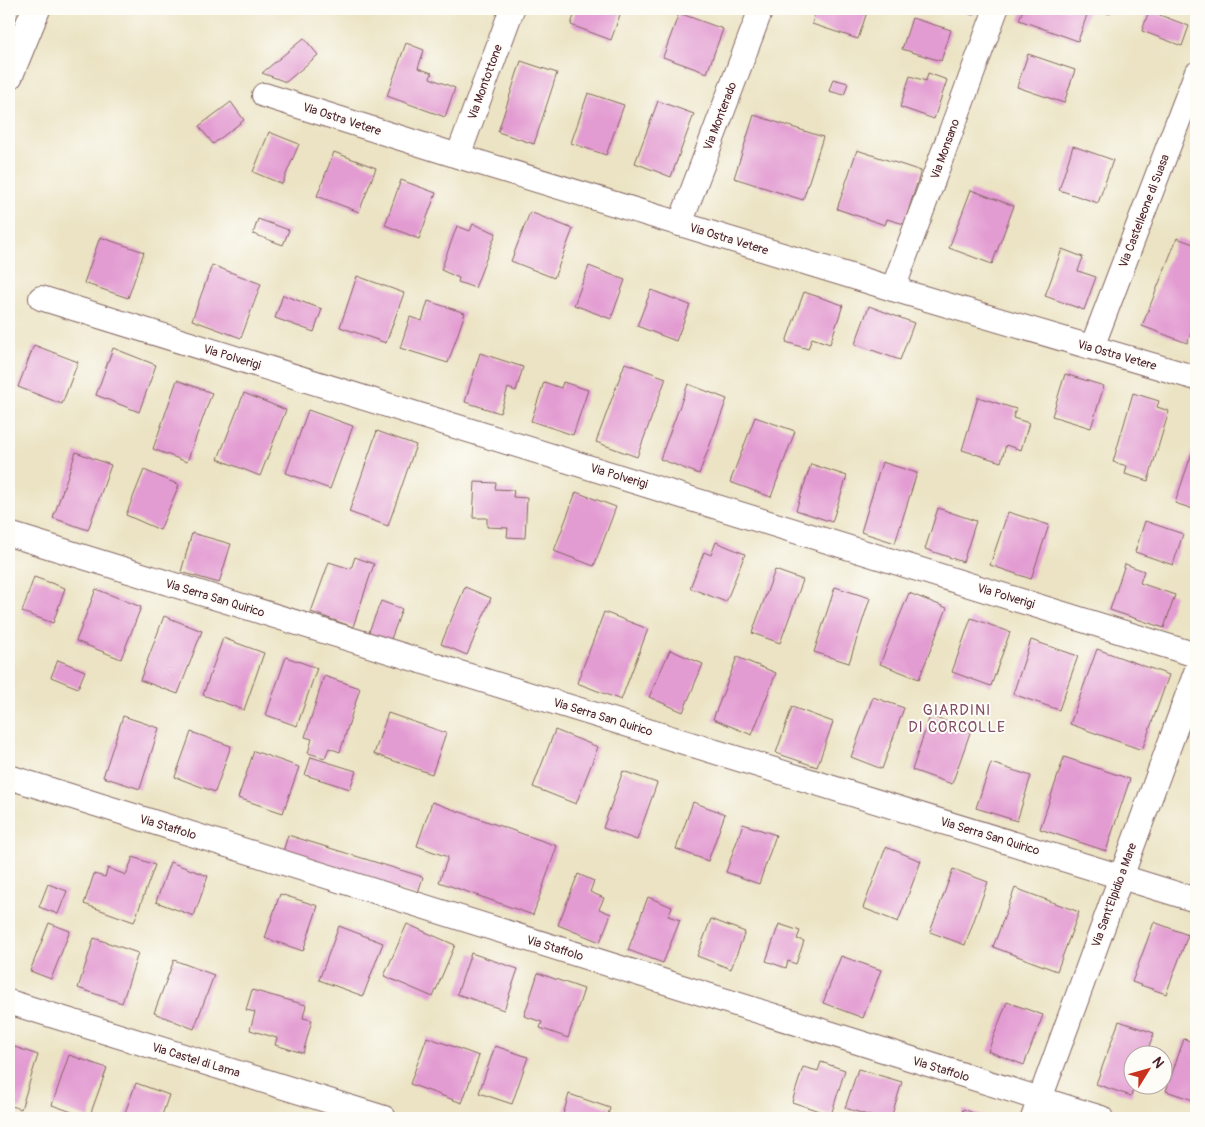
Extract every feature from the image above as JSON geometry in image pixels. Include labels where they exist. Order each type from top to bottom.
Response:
[{"type":"street","points":[[9,75],[36,9]]},
{"type":"street","name":"Via Montottone","points":[[458,156],[512,9]]},
{"type":"street","name":"Via Monterado","points":[[680,224],[761,9]]},
{"type":"street","name":"Via Monsano","points":[[893,289],[996,9]]},
{"type":"street","name":"Via Castelleone di Suasa","points":[[1092,347],[1196,74]]},
{"type":"street","name":"Via Ostra Vetere","points":[[264,95],[893,289],[1196,378]]},
{"type":"street","name":"Via Polverigi","points":[[41,298],[1196,655]]},
{"type":"street","name":"Via Serra San Quirico","points":[[9,534],[1196,900]]},
{"type":"street","name":"Via Sant'Elpidio a Mare","points":[[1036,1109],[1196,672]]},
{"type":"street","name":"Via Staffolo","points":[[9,777],[1036,1109],[1101,1118]]},
{"type":"street","name":"Via Castel di Lama","points":[[9,1002],[384,1118]]},
{"type":"building","points":[[576,9],[622,9],[611,40],[571,25]]},
{"type":"building","points":[[816,9],[868,9],[858,39],[812,24]]},
{"type":"building","points":[[955,9],[975,9],[973,15]]},
{"type":"building","points":[[1023,9],[1089,9],[1078,41],[1019,20]]},
{"type":"building","points":[[1094,9],[1112,9],[1110,14]]},
{"type":"building","points":[[1149,11],[1189,26],[1182,46],[1142,31]]},
{"type":"building","points":[[679,13],[723,29],[707,73],[663,57]]},
{"type":"building","points":[[912,18],[951,30],[941,61],[902,49]]},
{"type":"building","points":[[304,38],[318,55],[286,82],[262,73]]},
{"type":"building","points":[[406,43],[424,50],[418,68],[432,73],[430,78],[455,88],[445,117],[387,96]]},
{"type":"building","points":[[1028,54],[1075,70],[1064,103],[1017,87]]},
{"type":"building","points":[[521,61],[557,73],[534,144],[498,132]]},
{"type":"building","points":[[928,73],[947,80],[934,119],[900,107],[910,76],[926,81]]},
{"type":"building","points":[[833,79],[848,83],[844,95],[829,91]]},
{"type":"building","points":[[588,93],[624,105],[606,155],[571,143]]},
{"type":"building","points":[[658,101],[694,114],[671,177],[635,163]]},
{"type":"building","points":[[231,102],[244,120],[213,144],[199,126]]},
{"type":"building","points":[[754,115],[823,137],[803,200],[734,178]]},
{"type":"building","points":[[269,132],[299,144],[282,184],[253,172]]},
{"type":"building","points":[[1073,146],[1113,160],[1098,203],[1059,190]]},
{"type":"building","points":[[857,150],[921,171],[904,224],[887,219],[885,225],[837,209]]},
{"type":"building","points":[[334,152],[376,168],[359,212],[317,196]]},
{"type":"building","points":[[401,180],[436,193],[419,239],[385,225]]},
{"type":"building","points":[[971,190],[1014,206],[992,264],[949,248]]},
{"type":"building","points":[[530,212],[573,229],[554,278],[511,261]]},
{"type":"building","points":[[258,219],[289,230],[283,245],[253,234]]},
{"type":"building","points":[[473,224],[496,233],[475,288],[458,282],[459,278],[441,270],[457,226],[470,231]]},
{"type":"building","points":[[100,237],[144,252],[128,298],[84,283]]},
{"type":"building","points":[[1177,238],[1196,245],[1196,320],[1187,343],[1142,326]]},
{"type":"building","points":[[1062,249],[1083,257],[1078,271],[1096,277],[1084,310],[1045,296]]},
{"type":"building","points":[[212,265],[261,284],[241,338],[192,320]]},
{"type":"building","points":[[589,266],[625,280],[611,319],[574,305]]},
{"type":"building","points":[[357,276],[404,293],[386,343],[340,327]]},
{"type":"building","points":[[651,290],[690,305],[676,341],[637,326]]},
{"type":"building","points":[[804,292],[843,305],[830,344],[812,338],[808,349],[786,342]]},
{"type":"building","points":[[283,295],[322,309],[314,332],[275,318]]},
{"type":"building","points":[[428,301],[465,313],[448,363],[400,348],[410,317],[422,321]]},
{"type":"building","points":[[869,306],[914,323],[900,360],[855,344]]},
{"type":"building","points":[[34,345],[78,362],[62,404],[18,387]]},
{"type":"building","points":[[113,348],[156,365],[139,412],[96,395]]},
{"type":"building","points":[[480,353],[523,367],[516,391],[508,388],[500,413],[465,402]]},
{"type":"building","points":[[625,363],[666,378],[637,457],[596,442]]},
{"type":"building","points":[[1065,374],[1104,386],[1091,428],[1052,416]]},
{"type":"building","points":[[177,380],[212,393],[187,462],[153,449]]},
{"type":"building","points":[[544,382],[561,388],[563,382],[588,390],[573,435],[531,421]]},
{"type":"building","points":[[688,384],[727,399],[699,474],[660,459]]},
{"type":"building","points":[[244,393],[286,410],[260,476],[218,459]]},
{"type":"building","points":[[1133,393],[1159,401],[1157,407],[1169,411],[1148,481],[1125,474],[1127,466],[1113,462]]},
{"type":"building","points":[[978,397],[1016,409],[1013,418],[1029,423],[1021,450],[1006,445],[1001,462],[962,450]]},
{"type":"building","points":[[308,410],[353,426],[330,489],[286,473]]},
{"type":"building","points":[[755,417],[795,431],[771,497],[730,482]]},
{"type":"building","points":[[377,431],[416,445],[388,526],[349,512]]},
{"type":"building","points":[[1196,441],[1196,510],[1175,503]]},
{"type":"building","points":[[76,452],[111,465],[88,530],[53,518]]},
{"type":"building","points":[[882,462],[917,473],[895,543],[861,532]]},
{"type":"building","points":[[811,464],[847,476],[832,522],[796,510]]},
{"type":"building","points":[[144,470],[179,485],[160,530],[126,515]]},
{"type":"building","points":[[475,482],[496,483],[495,489],[514,490],[513,497],[527,498],[525,538],[507,537],[508,528],[487,527],[487,518],[473,518]]},
{"type":"building","points":[[576,492],[616,507],[594,566],[554,551]]},
{"type":"building","points":[[938,508],[976,521],[963,562],[925,549]]},
{"type":"building","points":[[1008,512],[1049,525],[1031,579],[990,565]]},
{"type":"building","points":[[1145,521],[1183,534],[1173,565],[1135,552]]},
{"type":"building","points":[[192,533],[231,544],[219,583],[181,572]]},
{"type":"building","points":[[716,542],[745,554],[726,602],[690,588],[704,552],[711,555]]},
{"type":"building","points":[[355,557],[374,564],[353,627],[311,612],[329,562],[351,569]]},
{"type":"building","points":[[1125,564],[1144,571],[1140,583],[1175,595],[1164,628],[1110,610]]},
{"type":"building","points":[[775,570],[803,580],[780,643],[752,633]]},
{"type":"building","points":[[34,577],[65,588],[53,623],[22,612]]},
{"type":"building","points":[[465,587],[491,598],[467,655],[441,644]]},
{"type":"building","points":[[835,587],[870,598],[849,663],[814,652]]},
{"type":"building","points":[[96,589],[141,607],[121,659],[76,641]]},
{"type":"building","points":[[909,593],[947,608],[919,679],[880,664]]},
{"type":"building","points":[[381,601],[402,609],[390,642],[368,634]]},
{"type":"building","points":[[604,612],[648,629],[621,700],[577,683]]},
{"type":"building","points":[[164,616],[202,631],[178,694],[140,680]]},
{"type":"building","points":[[971,618],[1010,632],[991,686],[952,672]]},
{"type":"building","points":[[223,638],[264,653],[244,710],[203,695]]},
{"type":"building","points":[[1031,640],[1078,656],[1059,710],[1013,694]]},
{"type":"building","points":[[1097,649],[1169,675],[1142,750],[1070,724]]},
{"type":"building","points":[[670,650],[703,664],[683,712],[649,697]]},
{"type":"building","points":[[286,657],[317,668],[297,726],[266,715]]},
{"type":"building","points":[[737,657],[776,673],[752,735],[713,719]]},
{"type":"building","points":[[58,660],[85,671],[78,688],[51,677]]},
{"type":"building","points":[[324,676],[360,688],[340,752],[329,748],[325,758],[308,753],[312,739],[305,737]]},
{"type":"building","points":[[873,697],[904,708],[882,769],[851,757]]},
{"type":"building","points":[[792,707],[833,722],[817,767],[776,753]]},
{"type":"building","points":[[388,713],[446,733],[432,774],[374,754]]},
{"type":"building","points":[[123,716],[159,728],[140,789],[103,777]]},
{"type":"building","points":[[930,716],[971,730],[952,784],[912,770]]},
{"type":"building","points":[[555,730],[598,747],[576,804],[533,787]]},
{"type":"building","points":[[191,732],[231,746],[215,792],[175,777]]},
{"type":"building","points":[[254,751],[299,767],[283,813],[238,798]]},
{"type":"building","points":[[311,757],[356,771],[350,789],[305,775]]},
{"type":"building","points":[[1064,757],[1130,779],[1106,851],[1040,829]]},
{"type":"building","points":[[991,763],[1031,776],[1017,821],[976,808]]},
{"type":"building","points":[[623,771],[657,783],[637,840],[603,828]]},
{"type":"building","points":[[432,802],[557,846],[533,915],[439,882],[448,857],[417,846]]},
{"type":"building","points":[[693,802],[725,814],[708,861],[676,849]]},
{"type":"building","points":[[743,824],[776,835],[759,884],[726,872]]},
{"type":"building","points":[[288,835],[423,877],[417,896],[282,855]]},
{"type":"building","points":[[886,847],[921,861],[898,922],[863,908]]},
{"type":"building","points":[[133,857],[155,865],[134,922],[84,904],[94,874],[105,877],[108,868],[126,875]]},
{"type":"building","points":[[170,862],[208,876],[194,916],[156,902]]},
{"type":"building","points":[[953,869],[988,882],[965,945],[930,932]]},
{"type":"building","points":[[578,874],[594,881],[590,892],[604,898],[599,909],[611,914],[600,942],[558,925]]},
{"type":"building","points":[[48,884],[67,891],[58,914],[39,907]]},
{"type":"building","points":[[1015,888],[1079,912],[1057,971],[993,947]]},
{"type":"building","points":[[280,894],[318,906],[303,951],[265,938]]},
{"type":"building","points":[[648,897],[672,907],[668,916],[680,920],[663,963],[628,950]]},
{"type":"building","points":[[711,919],[745,932],[731,969],[697,956]]},
{"type":"building","points":[[1154,922],[1188,935],[1166,994],[1132,982]]},
{"type":"building","points":[[49,923],[70,931],[51,979],[30,971]]},
{"type":"building","points":[[407,924],[455,945],[433,997],[384,976]]},
{"type":"building","points":[[779,924],[800,931],[797,939],[804,941],[796,964],[788,961],[786,968],[766,961]]},
{"type":"building","points":[[339,926],[383,943],[363,996],[319,980]]},
{"type":"building","points":[[94,938],[138,953],[122,1003],[78,988]]},
{"type":"building","points":[[471,953],[518,969],[504,1010],[457,994]]},
{"type":"building","points":[[841,956],[881,970],[863,1018],[823,1003]]},
{"type":"building","points":[[174,960],[214,975],[194,1029],[154,1013]]},
{"type":"building","points":[[538,973],[584,989],[568,1038],[540,1028],[542,1022],[524,1016]]},
{"type":"building","points":[[252,990],[306,1005],[303,1018],[312,1020],[303,1053],[275,1045],[277,1038],[250,1030],[255,1012],[246,1010]]},
{"type":"building","points":[[1007,1002],[1043,1015],[1024,1065],[988,1051]]},
{"type":"building","points":[[1119,1021],[1154,1033],[1150,1044],[1122,1044],[1122,1093],[1096,1084]]},
{"type":"building","points":[[427,1037],[479,1056],[462,1103],[410,1084]]},
{"type":"building","points":[[1184,1039],[1196,1043],[1196,1101],[1172,1093],[1172,1074]]},
{"type":"building","points":[[9,1045],[38,1055],[21,1109],[9,1105]]},
{"type":"building","points":[[495,1046],[528,1057],[512,1104],[479,1093]]},
{"type":"building","points":[[69,1055],[107,1068],[89,1118],[52,1105]]},
{"type":"building","points":[[821,1062],[845,1070],[831,1115],[792,1102],[803,1067],[818,1071]]},
{"type":"building","points":[[858,1069],[902,1082],[891,1118],[877,1118],[845,1108]]},
{"type":"building","points":[[136,1083],[169,1095],[161,1118],[123,1118]]},
{"type":"building","points":[[569,1094],[610,1108],[607,1118],[562,1118]]},
{"type":"building","points":[[963,1109],[987,1118],[960,1118]]},
{"type":"district","name":"GIARDINI DI CORCOLLE","points":[[957,718]]}]
